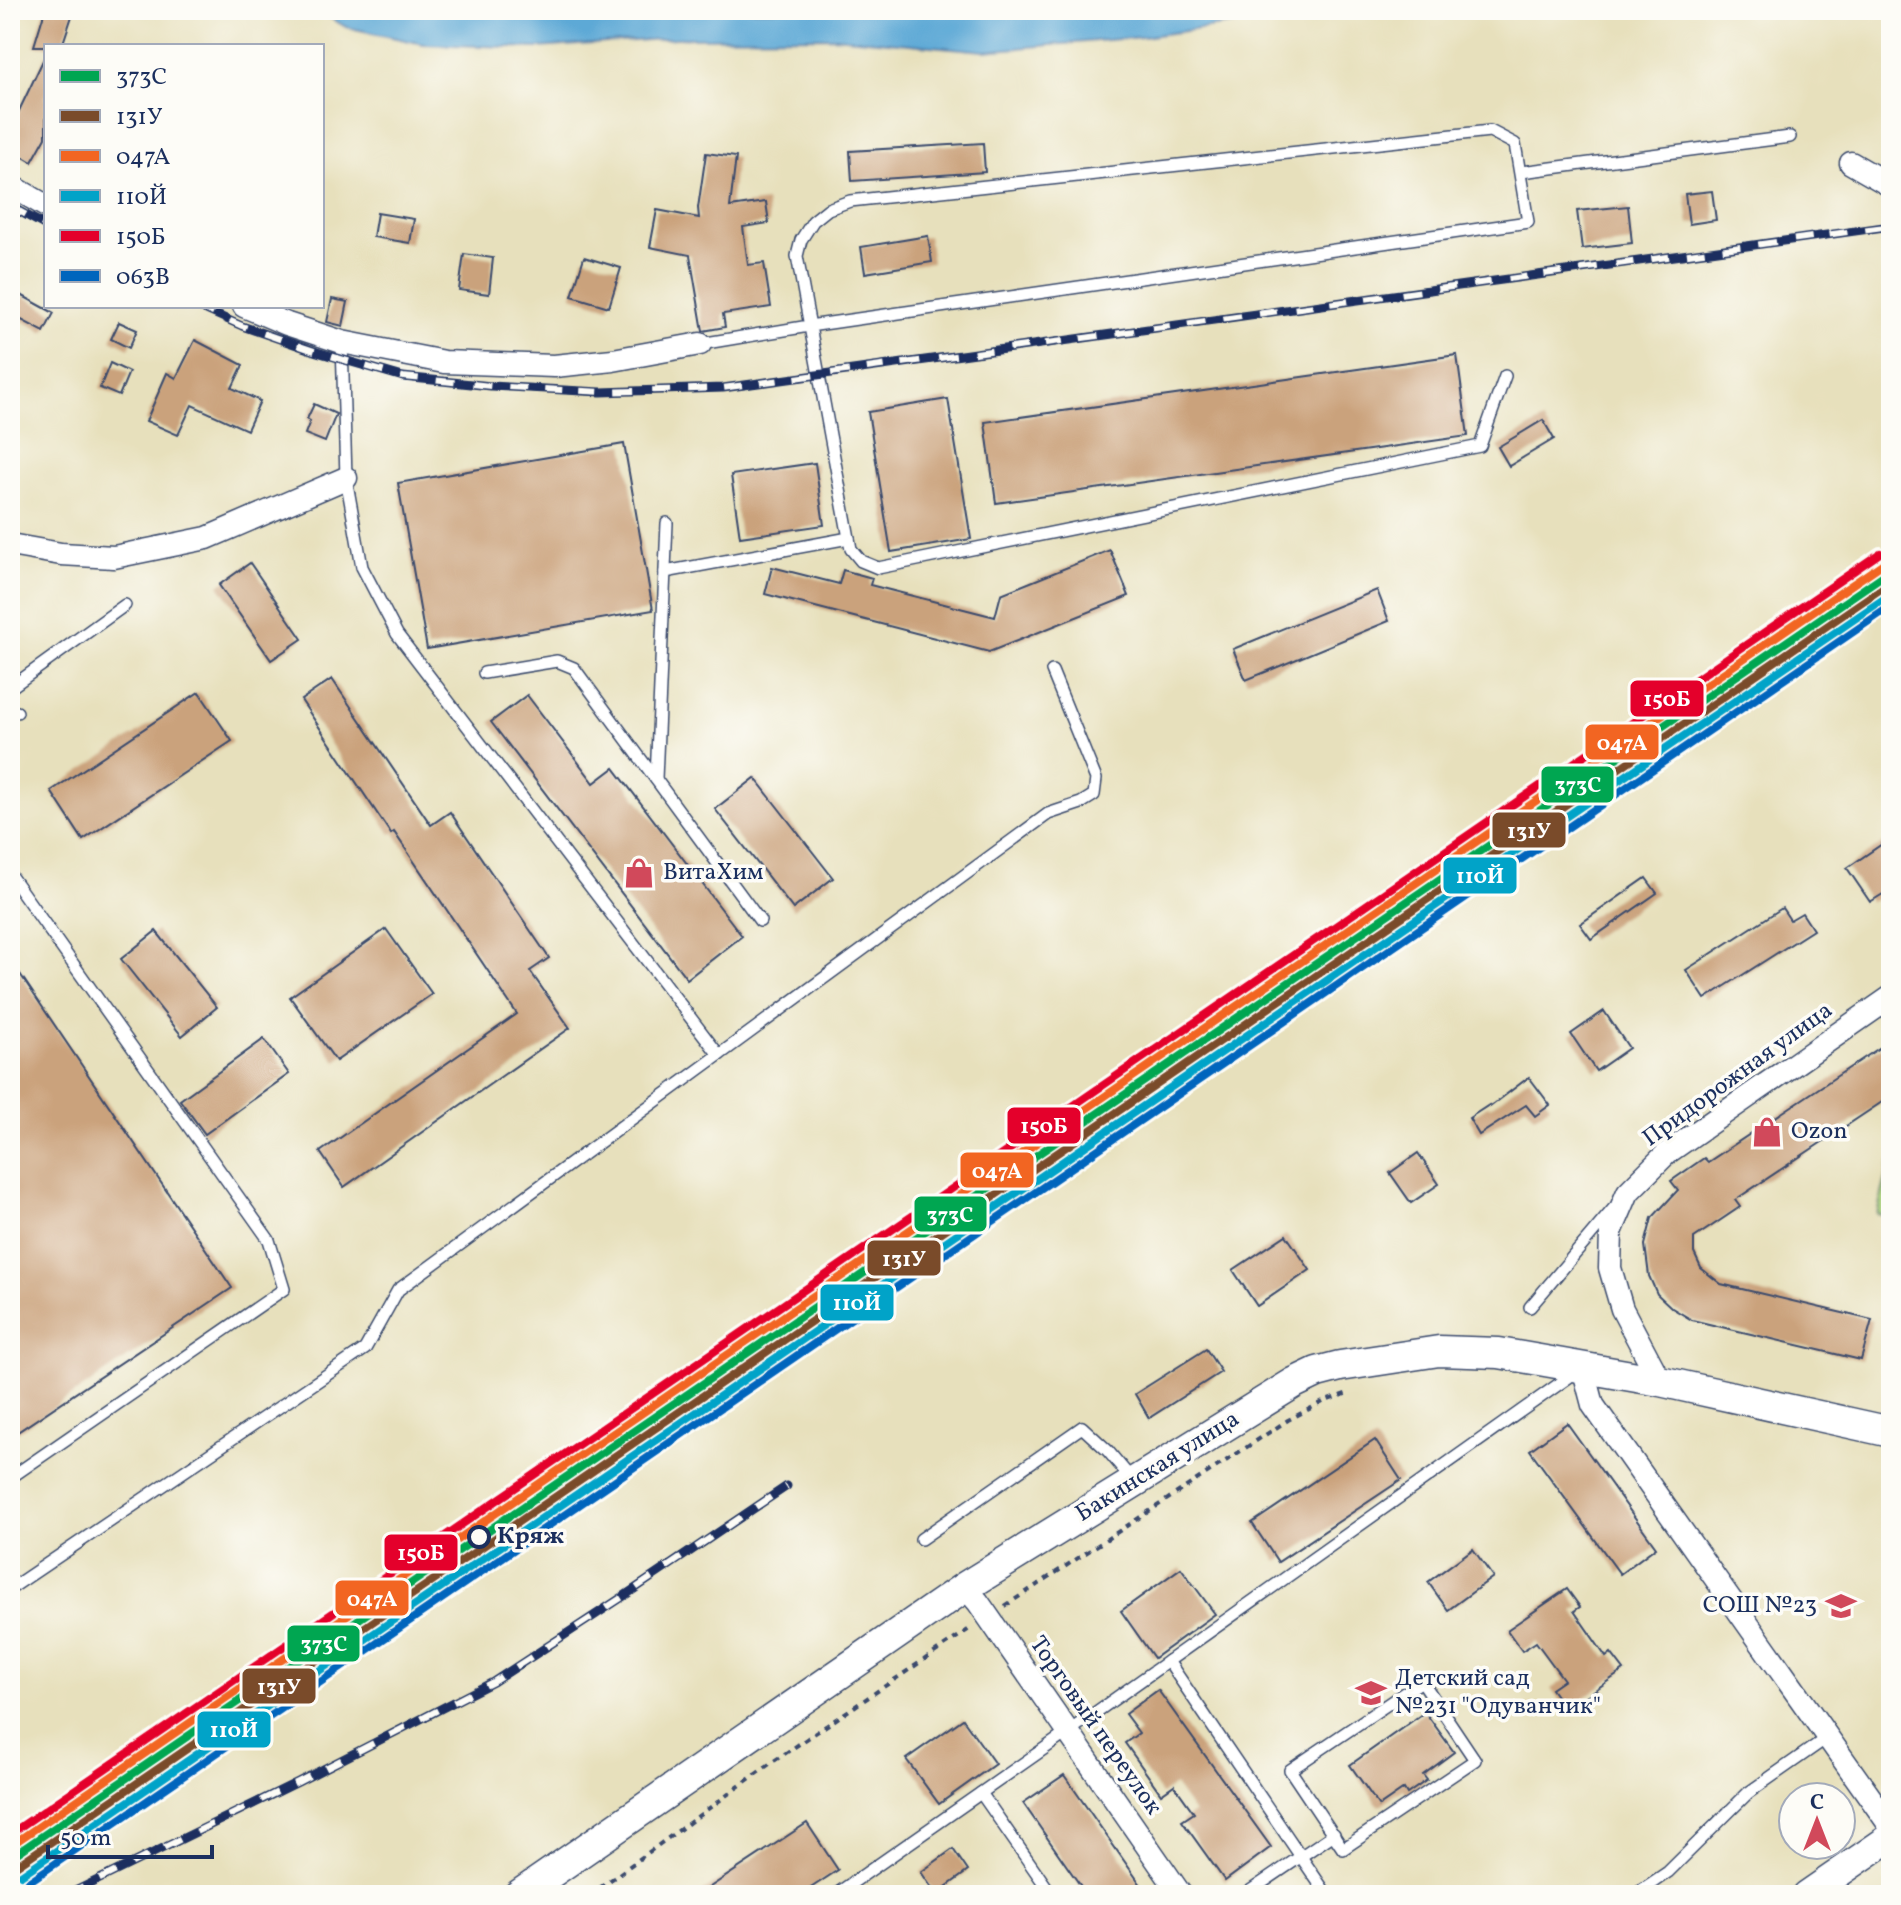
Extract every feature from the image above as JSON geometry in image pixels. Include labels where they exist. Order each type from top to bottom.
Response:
[{"type":"main road","name":"Бакинская улица","points":[[519,1895],[965,1587],[1294,1383],[1317,1372],[1439,1351],[1499,1353],[1660,1381],[1891,1432]]},
{"type":"street","points":[[1851,163],[1891,186]]},
{"type":"street","points":[[10,185],[44,205]]},
{"type":"street","points":[[249,308],[342,342],[444,362],[554,366],[613,360],[700,344]]},
{"type":"street","points":[[10,545],[83,557],[114,557],[207,538],[346,478]]},
{"type":"street","name":"Придорожная улица","points":[[1660,1381],[1622,1309],[1610,1268],[1611,1232],[1628,1192],[1667,1153],[1891,997]]},
{"type":"street","points":[[1583,1367],[1593,1405],[1891,1827]]},
{"type":"street","name":"Торговый переулок","points":[[965,1587],[1181,1895]]},
{"type":"street","points":[[1807,1895],[1891,1837]]},
{"type":"lane","points":[[700,344],[809,326],[1528,222],[1515,144],[1490,131],[850,201],[828,209],[813,221],[801,240],[797,256],[809,326],[851,549],[861,561],[878,568],[1480,446],[1505,376]]},
{"type":"lane","points":[[1521,172],[1790,137]]},
{"type":"lane","points":[[342,342],[346,478],[362,567],[397,634],[719,1055]]},
{"type":"lane","points":[[656,779],[667,523]]},
{"type":"lane","points":[[665,572],[849,538]]},
{"type":"lane","points":[[10,688],[125,605]]},
{"type":"lane","points":[[484,673],[557,661],[574,668],[760,921]]},
{"type":"lane","points":[[10,1589],[365,1349],[398,1290],[1048,814],[1081,803],[1094,795],[1096,779],[1052,671]]},
{"type":"lane","points":[[10,875],[269,1240],[284,1289],[10,1478]]},
{"type":"lane","points":[[1530,1307],[1628,1192]]},
{"type":"lane","points":[[835,1895],[1583,1367]]},
{"type":"lane","points":[[921,1539],[1082,1427],[1108,1451],[1134,1482]]},
{"type":"lane","points":[[1168,1661],[1327,1895]]},
{"type":"lane","points":[[1422,1681],[1475,1760],[1343,1849],[1334,1834],[1290,1770],[1422,1681]]},
{"type":"lane","points":[[1634,1895],[1668,1872],[1748,1793],[1828,1737]]},
{"type":"lane","points":[[981,1793],[1052,1895]]},
{"type":"lane","points":[[1244,1895],[1334,1834]]},
{"type":"path","points":[[590,1895],[771,1763],[988,1617],[1288,1420],[1323,1402],[1359,1389]]},
{"type":"green space","points":[[1891,1162],[1891,1218],[1877,1214]]},
{"type":"water","points":[[317,10],[1334,10],[1142,37],[984,51],[835,37],[675,38],[537,48],[423,44],[346,27]]},
{"type":"building","points":[[45,10],[74,10],[63,44],[34,46]]},
{"type":"building","points":[[44,58],[44,141],[32,162],[10,149],[10,111],[17,115]]},
{"type":"building","points":[[983,143],[985,172],[852,181],[850,151]]},
{"type":"building","points":[[706,153],[736,157],[730,207],[766,202],[769,223],[743,227],[748,265],[764,263],[771,307],[723,314],[725,327],[703,331],[690,255],[650,247],[657,210],[699,218]]},
{"type":"building","points":[[1712,191],[1716,220],[1689,224],[1685,194]]},
{"type":"building","points":[[1628,206],[1632,243],[1582,249],[1577,211]]},
{"type":"building","points":[[377,213],[414,219],[410,243],[373,237]]},
{"type":"building","points":[[928,236],[932,262],[865,273],[861,247]]},
{"type":"building","points":[[464,254],[493,258],[489,294],[459,290]]},
{"type":"building","points":[[584,257],[621,268],[609,307],[572,296]]},
{"type":"building","points":[[10,289],[54,313],[44,332],[10,314]]},
{"type":"building","points":[[332,299],[348,302],[343,326],[327,322]]},
{"type":"building","points":[[119,322],[137,330],[129,348],[111,339]]},
{"type":"building","points":[[195,340],[243,365],[232,388],[260,401],[247,430],[192,405],[178,435],[146,421],[167,373],[176,378]]},
{"type":"building","points":[[1457,355],[1468,436],[996,503],[985,422]]},
{"type":"building","points":[[110,363],[129,372],[119,396],[100,388]]},
{"type":"building","points":[[948,399],[971,539],[891,552],[868,412]]},
{"type":"building","points":[[314,404],[336,414],[325,442],[305,434]]},
{"type":"building","points":[[1543,420],[1554,439],[1509,466],[1498,447]]},
{"type":"building","points":[[624,444],[653,610],[427,649],[398,483]]},
{"type":"building","points":[[815,463],[824,525],[740,537],[731,475]]},
{"type":"building","points":[[1110,550],[1129,596],[989,652],[765,594],[772,567],[839,584],[843,570],[872,578],[870,585],[995,617],[1001,594]]},
{"type":"building","points":[[250,563],[302,639],[271,660],[219,585]]},
{"type":"building","points":[[1377,590],[1389,621],[1246,680],[1233,649]]},
{"type":"building","points":[[332,679],[431,825],[450,812],[549,958],[530,971],[570,1028],[344,1187],[320,1152],[517,1014],[301,700]]},
{"type":"building","points":[[199,692],[232,741],[83,840],[51,791]]},
{"type":"building","points":[[527,695],[594,783],[614,768],[742,936],[687,979],[491,722]]},
{"type":"building","points":[[755,778],[833,878],[793,909],[715,809]]},
{"type":"building","points":[[1891,838],[1891,889],[1870,902],[1847,868]]},
{"type":"building","points":[[1646,878],[1657,893],[1591,939],[1580,924]]},
{"type":"building","points":[[1782,908],[1790,920],[1802,913],[1813,930],[1705,999],[1686,970]]},
{"type":"building","points":[[386,929],[432,994],[336,1061],[290,997]]},
{"type":"building","points":[[156,931],[217,1007],[182,1036],[121,959]]},
{"type":"building","points":[[10,959],[232,1288],[10,1437]]},
{"type":"building","points":[[1604,1011],[1629,1048],[1596,1071],[1571,1034]]},
{"type":"building","points":[[264,1039],[289,1074],[205,1134],[180,1100]]},
{"type":"building","points":[[1891,1040],[1891,1096],[1735,1200],[1740,1207],[1694,1238],[1694,1253],[1701,1268],[1721,1284],[1872,1320],[1861,1360],[1692,1320],[1672,1308],[1657,1294],[1649,1276],[1645,1245],[1652,1218],[1678,1190],[1671,1181],[1704,1158],[1708,1162]]},
{"type":"building","points":[[1529,1077],[1550,1105],[1535,1116],[1526,1105],[1479,1135],[1469,1118],[1490,1107]]},
{"type":"building","points":[[1418,1153],[1439,1184],[1411,1203],[1390,1173]]},
{"type":"building","points":[[1286,1235],[1310,1270],[1257,1306],[1233,1270]]},
{"type":"building","points":[[1206,1349],[1221,1372],[1149,1418],[1135,1394]]},
{"type":"building","points":[[1567,1423],[1656,1547],[1620,1574],[1530,1450]]},
{"type":"building","points":[[1375,1440],[1401,1480],[1278,1562],[1252,1523]]},
{"type":"building","points":[[1473,1549],[1493,1577],[1448,1610],[1428,1582]]},
{"type":"building","points":[[1181,1568],[1215,1614],[1154,1658],[1121,1611]]},
{"type":"building","points":[[1567,1589],[1580,1607],[1574,1611],[1606,1657],[1611,1653],[1624,1670],[1566,1710],[1551,1689],[1564,1680],[1536,1642],[1522,1651],[1507,1630]]},
{"type":"building","points":[[1158,1690],[1271,1847],[1225,1881],[1182,1821],[1194,1813],[1174,1785],[1161,1794],[1125,1743],[1139,1733],[1125,1714]]},
{"type":"building","points":[[1425,1712],[1454,1752],[1423,1775],[1427,1780],[1407,1794],[1404,1789],[1379,1806],[1350,1765]]},
{"type":"building","points":[[963,1719],[995,1764],[939,1804],[906,1759]]},
{"type":"building","points":[[1064,1775],[1148,1895],[1087,1895],[1023,1803]]},
{"type":"building","points":[[807,1823],[838,1870],[800,1895],[698,1895]]},
{"type":"building","points":[[953,1849],[968,1871],[936,1894],[921,1872]]},
{"type":"railway","points":[[10,206],[44,225]]},
{"type":"railway","points":[[202,308],[242,326],[317,352],[403,377],[601,392],[723,388],[1891,226]]},
{"type":"railway","points":[[67,1895],[493,1682],[787,1486]]},
{"type":"transit line","name":"150Б","points":[[10,1834],[1880,553]]},
{"type":"transit line","name":"047А","points":[[10,1846],[1885,562]]},
{"type":"transit line","name":"373C","points":[[10,1858],[1891,570]]},
{"type":"transit line","name":"131У","points":[[16,1866],[1891,582]]},
{"type":"transit line","name":"110Й","points":[[21,1875],[1891,594]]},
{"type":"transit line","name":"063В","points":[[27,1883],[1891,606]]},
{"type":"place","name":"ВитаХим","points":[[639,873]]},
{"type":"place","name":"Ozon","points":[[1767,1132]]},
{"type":"place","name":"Кряж","points":[[479,1537]]},
{"type":"place","name":"СОШ №23","points":[[1841,1606]]},
{"type":"place","name":"Детский сад №231 \"Одуванчик\"","points":[[1371,1693]]}]
